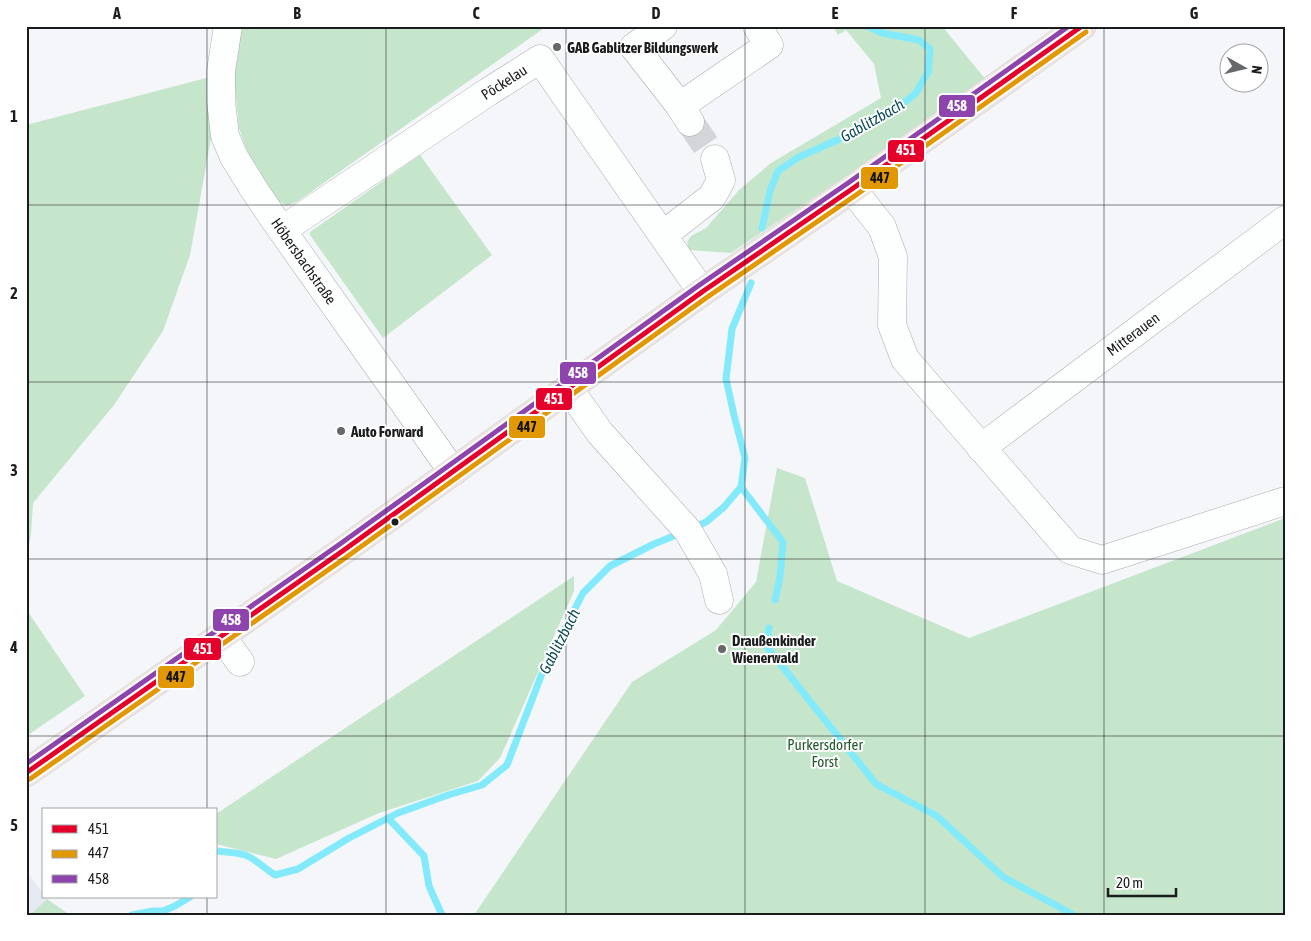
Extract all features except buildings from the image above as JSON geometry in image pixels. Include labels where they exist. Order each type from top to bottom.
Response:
[{"type":"main road","points":[[26,773],[453,472],[702,292],[852,189],[1082,26]]},
{"type":"street","name":"Höbersbachstraße","points":[[228,26],[221,71],[221,101],[224,136],[234,157],[282,230],[453,472]]},
{"type":"street","points":[[663,26],[634,47],[685,114],[769,45],[757,26]]},
{"type":"street","name":"Pöckelau","points":[[282,230],[540,59],[702,292]]},
{"type":"street","points":[[663,235],[712,197],[721,180],[715,159]]},
{"type":"street","points":[[852,189],[882,227],[893,257],[892,325],[905,359],[1070,550],[1102,560],[1285,501]]},
{"type":"street","name":"Mitterauen","points":[[981,448],[1285,220]]},
{"type":"street","points":[[569,389],[600,433],[683,526],[713,574],[719,600]]},
{"type":"street","points":[[221,636],[240,662]]},
{"type":"shaded area","points":[[26,870],[42,892],[42,898],[47,899],[30,915],[26,915]]},
{"type":"green space","points":[[241,26],[547,26],[298,201],[287,206],[276,200],[253,162],[239,128],[235,64]]},
{"type":"green space","points":[[833,26],[942,26],[986,80],[731,253],[689,250],[687,242],[691,236],[706,228],[739,190],[771,163],[881,98],[874,64],[846,30],[838,35]]},
{"type":"green space","points":[[214,76],[213,127],[190,255],[163,331],[114,405],[33,503],[31,534],[26,555],[26,125]]},
{"type":"green space","points":[[420,155],[492,255],[383,338],[310,235],[310,232]]},
{"type":"green space","name":"Purkersdorfer Forst","points":[[777,468],[805,478],[837,581],[969,638],[1285,518],[1285,915],[474,915],[632,682],[716,630],[756,582]]},
{"type":"green space","points":[[574,576],[574,591],[500,758],[478,781],[379,813],[276,859],[218,844],[218,813]]},
{"type":"green space","points":[[26,609],[85,696],[28,735],[26,732]]},
{"type":"green space","points":[[47,899],[70,915],[30,915]]},
{"type":"waterway","name":"Gablitzbach","points":[[762,228],[770,191],[778,171],[799,157],[851,134],[899,107],[916,93],[928,72],[930,49],[919,40],[882,33],[867,26]]},
{"type":"waterway","name":"Gablitzbach","points":[[693,528],[706,522],[724,507],[741,487],[745,458],[726,379],[732,329],[751,283]]},
{"type":"waterway","points":[[741,487],[783,542],[780,577],[775,600]]},
{"type":"waterway","name":"Gablitzbach","points":[[218,851],[245,855],[275,875],[298,869],[349,838],[398,813],[482,785],[507,765],[543,671],[583,593],[610,566],[681,533]]},
{"type":"waterway","points":[[769,628],[766,646],[876,784],[937,816],[1003,877],[1074,915]]},
{"type":"waterway","points":[[388,818],[424,856],[429,886],[442,915]]},
{"type":"waterway","name":"Gablitzbach","points":[[132,915],[163,911],[188,898]]},
{"type":"tunnel","points":[[690,122],[715,159]]},
{"type":"transit line","name":"458","points":[[26,764],[340,544],[698,286],[848,183],[1069,26]]},
{"type":"transit line","name":"451","points":[[26,773],[344,550],[702,292],[852,189],[1082,26]]},
{"type":"transit line","name":"447","points":[[30,779],[348,556],[706,298],[856,195],[1086,32]]},
{"type":"place","name":"GAB Gablitzer Bildungswerk","points":[[557,47]]},
{"type":"place","name":"Auto Forward","points":[[341,431]]},
{"type":"place","name":"Draußenkinder Wienerwald","points":[[722,649]]}]
